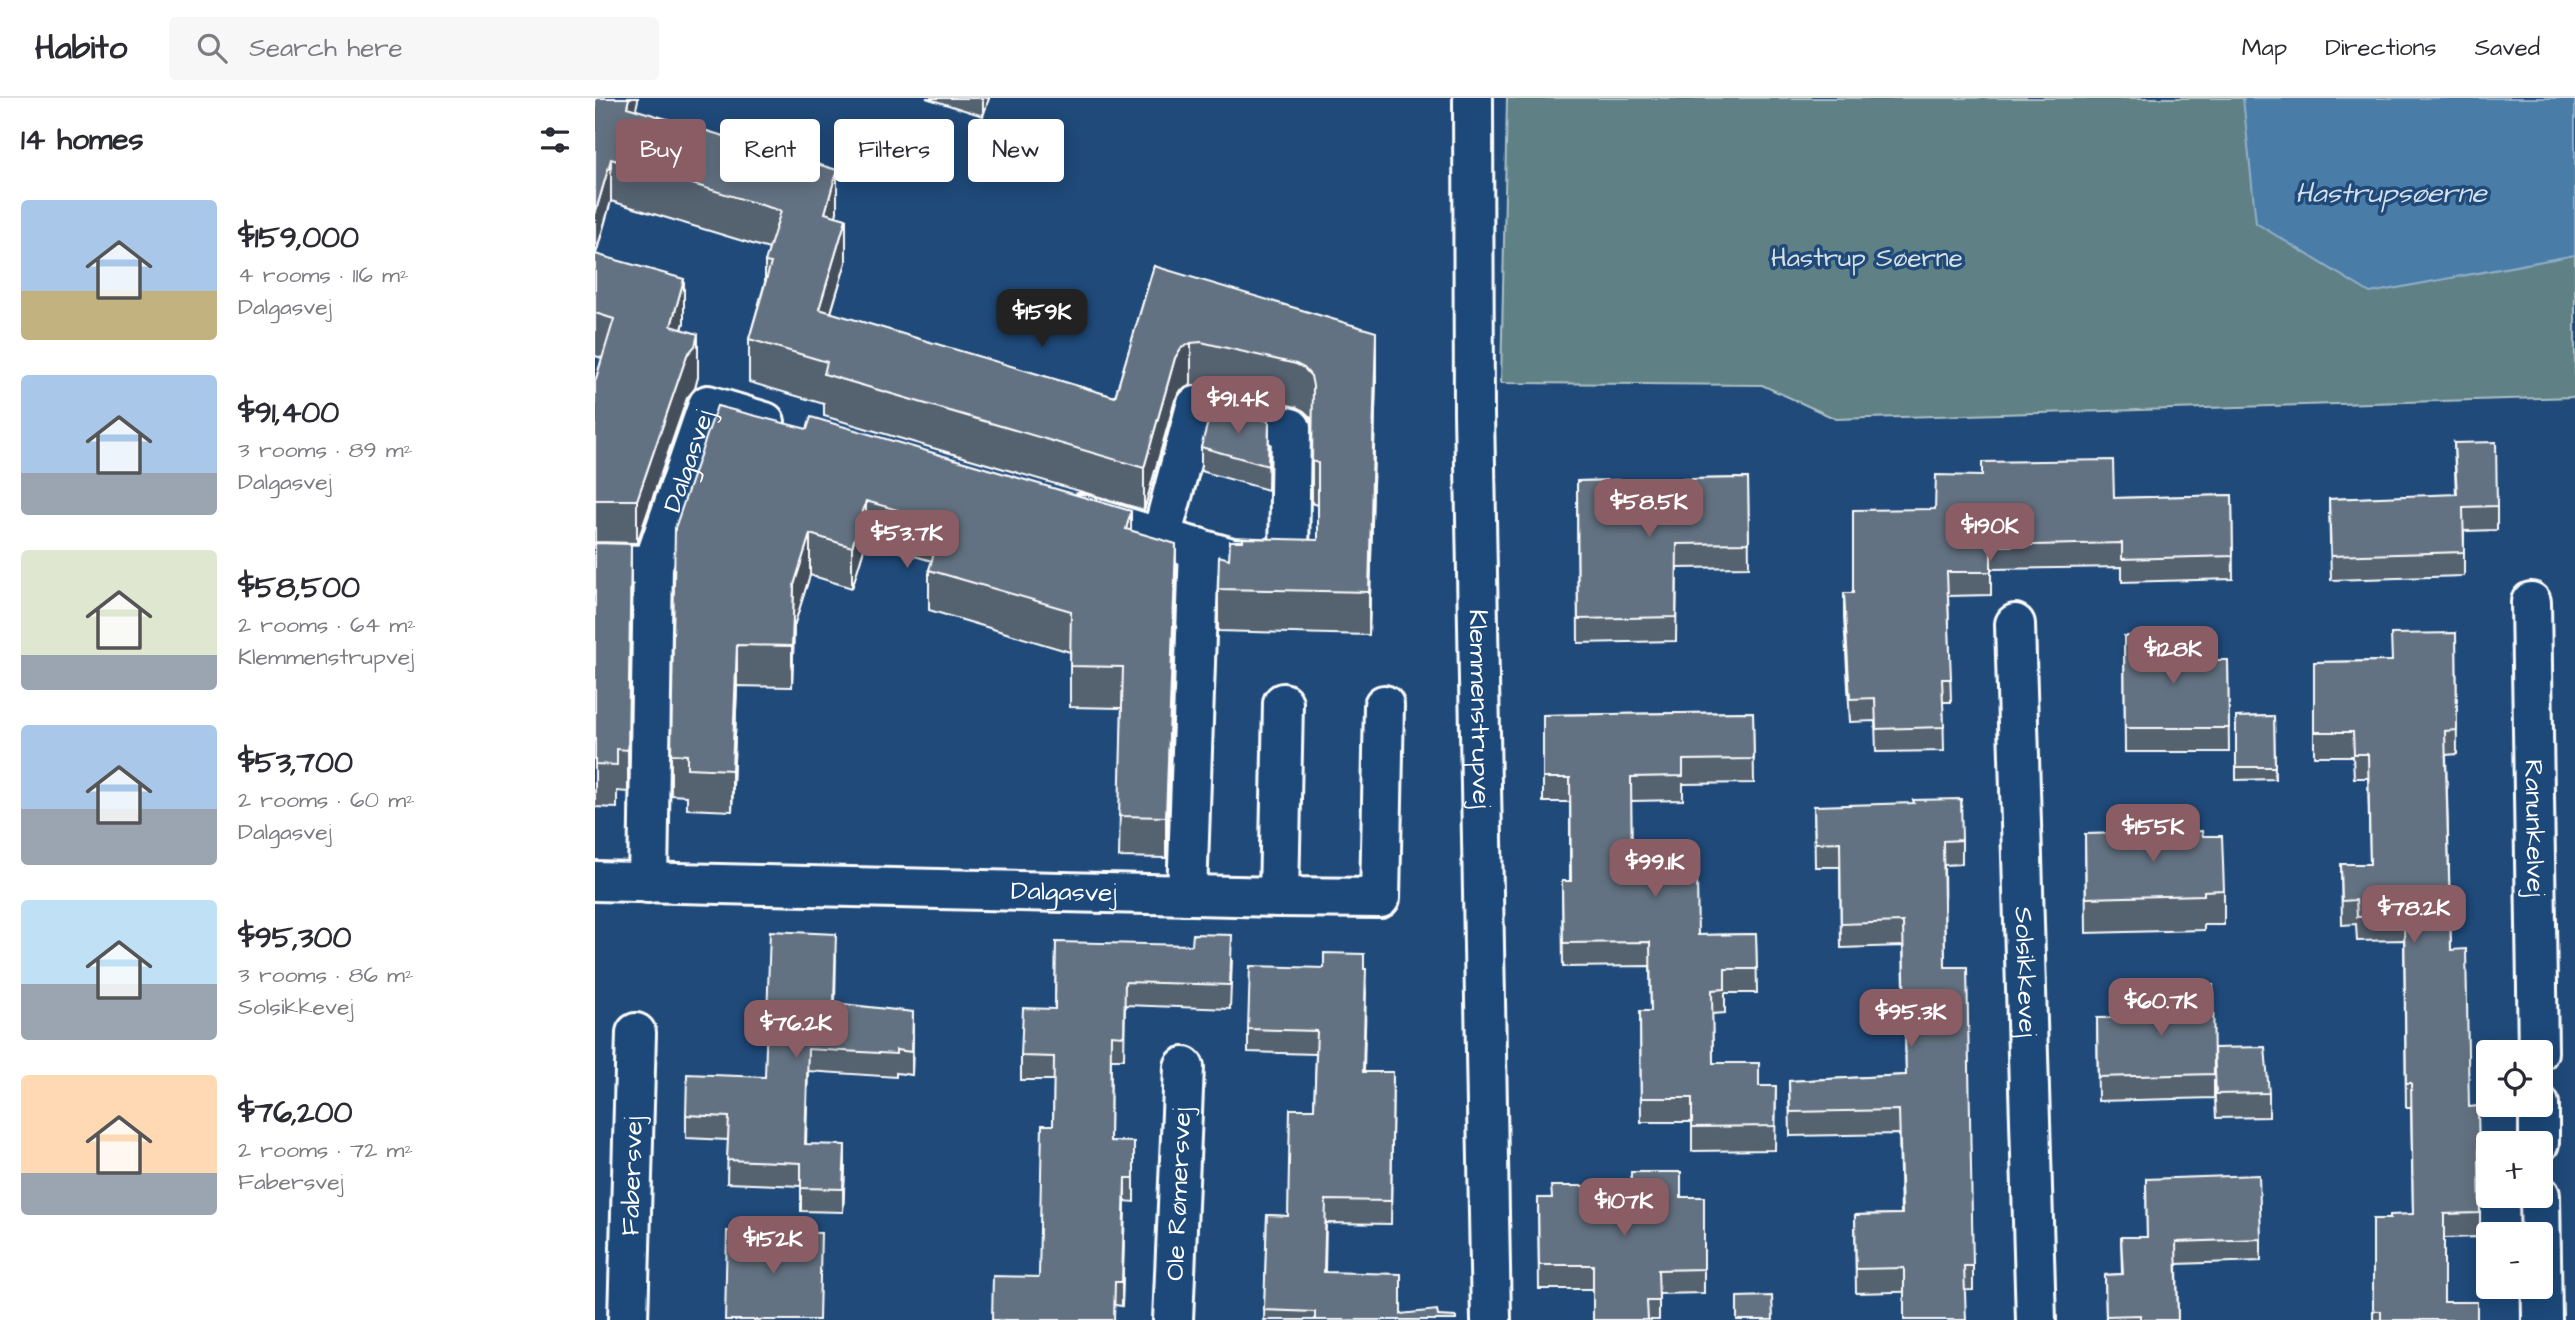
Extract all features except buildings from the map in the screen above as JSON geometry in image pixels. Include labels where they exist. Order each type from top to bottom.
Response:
[{"type":"street","name":"Klemmenstrupvej","points":[[1473,98],[1477,578],[1492,1320]]},
{"type":"street","name":"Dalgasvej","points":[[648,883],[653,565],[708,405],[798,431]]},
{"type":"street","points":[[1044,503],[1161,538],[1232,558],[1289,560],[1290,428],[1196,405],[1161,538]]},
{"type":"street","points":[[1187,895],[1199,548]]},
{"type":"street","points":[[595,564],[653,565]]},
{"type":"street","name":"Ranunkelvej","points":[[2531,602],[2538,1040]]},
{"type":"street","name":"Solsikkevej","points":[[2015,624],[2036,1320]]},
{"type":"street","points":[[1279,897],[1283,703]]},
{"type":"street","name":"Dalgasvej","points":[[595,881],[1380,898],[1384,705]]},
{"type":"street","name":"Fabersvej","points":[[628,1320],[636,1033]]},
{"type":"street","name":"Ole Rømersvej","points":[[1173,1320],[1184,1067]]},
{"type":"street","points":[[2540,1208],[2542,1320]]},
{"type":"green space","name":"Hastrup Søerne","points":[[1507,98],[2575,98],[2575,397],[1836,419],[1762,385],[1501,383]]},
{"type":"water","name":"Hastrupsøerne","points":[[2243,98],[2575,98],[2575,255],[2370,293],[2256,223]]}]
